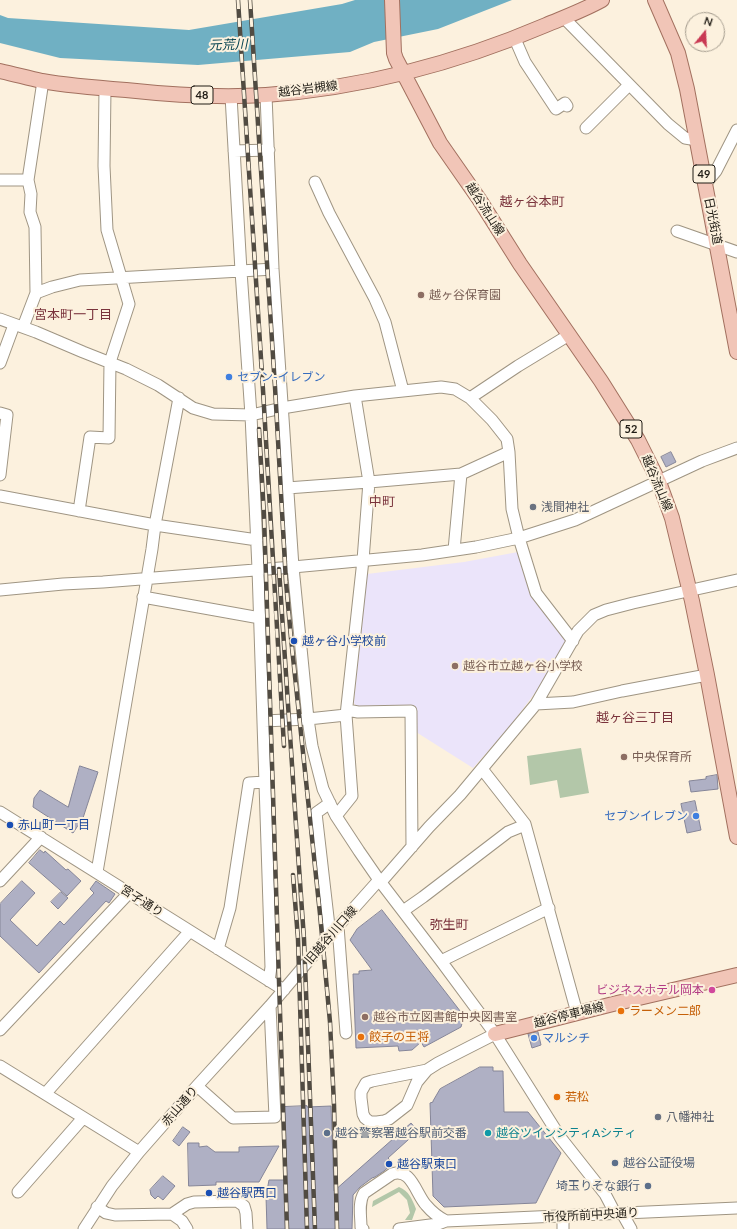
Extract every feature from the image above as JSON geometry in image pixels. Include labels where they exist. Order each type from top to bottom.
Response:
[{"type":"main road","name":"越谷流山線","points":[[392,0],[396,59],[440,143],[600,381],[638,440],[659,482],[672,518],[689,590],[707,676],[737,837]]},
{"type":"main road","name":"越谷岩槻線","points":[[0,71],[43,81],[167,94],[231,96],[309,90],[353,84],[419,69],[468,55],[564,18],[602,0]]},
{"type":"main road","name":"日光街道","points":[[655,0],[683,69],[706,183],[737,352]]},
{"type":"main road","name":"越谷停車場線","points":[[495,1034],[737,975]]},
{"type":"street","points":[[564,18],[668,124],[685,138],[697,140]]},
{"type":"street","points":[[515,38],[525,62],[556,109],[565,103],[567,106]]},
{"type":"street","points":[[0,363],[36,293],[35,227],[30,212],[31,194],[28,180],[43,81]]},
{"type":"street","points":[[586,128],[629,85]]},
{"type":"street","points":[[79,511],[90,437],[109,438],[110,362],[129,304],[107,230],[104,166],[105,88]]},
{"type":"street","points":[[266,94],[273,268],[293,567],[308,719],[312,746],[323,789],[336,816],[380,881],[495,1034],[560,1137],[631,1229]]},
{"type":"street","points":[[231,96],[240,271],[251,415],[258,569],[271,967],[269,981]]},
{"type":"street","points":[[706,183],[716,172],[737,130]]},
{"type":"street","points":[[234,151],[269,150]]},
{"type":"street","points":[[0,180],[28,180]]},
{"type":"street","points":[[315,182],[329,213],[386,322],[403,391]]},
{"type":"street","points":[[677,231],[737,252]]},
{"type":"street","points":[[36,293],[52,287],[80,280],[273,268]]},
{"type":"street","points":[[0,319],[126,369],[158,385],[193,408],[213,414],[251,415],[282,408],[355,396],[441,388],[455,389],[470,398],[492,420],[507,439],[512,509],[519,538],[536,593],[572,641]]},
{"type":"street","points":[[470,398],[569,335]]},
{"type":"street","points":[[336,816],[352,796],[347,713],[363,560],[369,482],[355,396]]},
{"type":"street","points":[[97,872],[155,525],[179,398]]},
{"type":"street","points":[[0,413],[7,415],[0,475]]},
{"type":"street","points":[[0,590],[293,567],[476,547],[519,538],[575,520],[702,461],[737,448]]},
{"type":"street","points":[[287,488],[461,474],[509,452]]},
{"type":"street","points":[[454,550],[461,474]]},
{"type":"street","points":[[0,496],[155,525],[256,540]]},
{"type":"street","name":"旧越谷川口線","points":[[284,990],[338,926],[482,769],[536,704],[578,631],[594,615],[632,603],[737,580]]},
{"type":"street","points":[[143,597],[260,618]]},
{"type":"street","points":[[536,704],[573,702],[622,691],[707,676]]},
{"type":"street","points":[[264,721],[308,719],[358,712],[411,711],[412,847]]},
{"type":"street","points":[[482,769],[525,825],[577,1013]]},
{"type":"street","points":[[218,948],[230,908],[249,783],[265,782]]},
{"type":"street","points":[[330,803],[316,813],[330,935]]},
{"type":"street","name":"宮子通り","points":[[0,812],[284,990]]},
{"type":"street","points":[[403,910],[423,897],[508,832],[525,825]]},
{"type":"street","points":[[0,881],[41,837]]},
{"type":"street","points":[[0,1030],[129,893]]},
{"type":"street","points":[[441,961],[549,908]]},
{"type":"street","points":[[338,926],[346,1033]]},
{"type":"street","points":[[44,1094],[190,931]]},
{"type":"street","name":"赤山通り","points":[[84,1229],[112,1186],[139,1152],[284,990]]},
{"type":"street","points":[[197,1086],[233,1118],[275,1117],[270,1006]]},
{"type":"street","points":[[427,1070],[393,1076],[366,1084],[363,1088],[361,1098],[365,1118],[370,1122],[389,1119],[407,1105],[417,1082],[427,1070],[495,1034]]},
{"type":"street","points":[[0,1066],[139,1152]]},
{"type":"street","points":[[393,1076],[405,1082],[412,1094]]},
{"type":"street","points":[[18,1192],[83,1118]]},
{"type":"street","points":[[363,1229],[361,1227],[361,1198],[364,1194],[397,1172],[403,1173],[409,1177],[425,1204],[440,1218],[446,1221]]},
{"type":"street","points":[[97,1207],[106,1213],[115,1215],[172,1214],[187,1204],[194,1202],[237,1201],[244,1206],[247,1229]]},
{"type":"street","points":[[418,1228],[424,1217],[425,1204]]},
{"type":"street","name":"市役所前中央通り","points":[[398,1229],[418,1228],[446,1221],[737,1208]]},
{"type":"street","points":[[172,1214],[182,1221],[187,1229]]},
{"type":"street","points":[[562,1216],[563,1229]]},
{"type":"shaded area","name":"越谷市立越ヶ谷小学校","points":[[518,552],[567,641],[537,690],[511,725],[473,768],[416,732],[414,707],[357,708],[354,703],[367,574],[464,562]]},
{"type":"green space","points":[[581,748],[589,793],[560,798],[557,780],[530,785],[527,756]]},
{"type":"green space","points":[[399,1187],[408,1193],[416,1209],[412,1220],[405,1220],[410,1213],[407,1200],[399,1192],[372,1207],[373,1201]]},
{"type":"water","name":"元荒川","points":[[355,0],[512,0],[438,29],[374,42],[350,52],[198,65],[60,58],[0,43],[0,15],[8,18],[189,30],[342,4]]},
{"type":"building","points":[[671,452],[676,462],[666,467],[661,457]]},
{"type":"building","points":[[80,766],[98,772],[83,818],[73,833],[33,807],[34,798],[40,790],[68,807]]},
{"type":"building","points":[[717,775],[718,789],[691,792],[689,781],[706,779],[706,777]]},
{"type":"building","points":[[695,801],[701,830],[687,833],[681,804]]},
{"type":"building","points":[[40,850],[44,853],[45,851],[81,881],[67,896],[29,863]]},
{"type":"building","points":[[22,881],[35,893],[10,920],[37,946],[60,921],[64,925],[94,893],[90,889],[96,881],[115,894],[109,903],[106,901],[39,973],[0,936],[0,904]]},
{"type":"building","points":[[61,892],[68,898],[58,909],[51,902]]},
{"type":"building","points":[[382,910],[464,1016],[461,1027],[424,1047],[421,1042],[412,1050],[399,1051],[398,1046],[356,1048],[353,974],[359,974],[359,971],[372,970],[350,940],[357,929]]},
{"type":"building","name":"マルシチ","points":[[538,1032],[541,1045],[532,1048],[528,1034]]},
{"type":"building","name":"越谷ツインシティAシティ","points":[[480,1067],[493,1067],[493,1071],[503,1071],[504,1112],[528,1112],[561,1153],[536,1203],[444,1207],[433,1196],[430,1103],[433,1102],[440,1089]]},
{"type":"building","points":[[331,1106],[334,1191],[411,1123],[418,1131],[388,1158],[393,1163],[360,1187],[353,1195],[352,1229],[267,1229],[266,1196],[269,1180],[284,1180],[283,1107]]},
{"type":"building","points":[[183,1127],[190,1132],[179,1146],[173,1141]]},
{"type":"building","points":[[188,1143],[199,1143],[199,1147],[207,1146],[215,1152],[239,1152],[239,1147],[279,1146],[259,1182],[216,1182],[216,1185],[189,1186]]},
{"type":"building","points":[[163,1176],[175,1186],[163,1200],[158,1196],[155,1199],[151,1195],[150,1190]]},
{"type":"railway","points":[[238,0],[284,746]]},
{"type":"railway","points":[[250,0],[286,582],[330,1022],[337,1229]]},
{"type":"railway","points":[[259,429],[264,515],[287,1229]]},
{"type":"railway","points":[[279,569],[304,939],[315,1229]]},
{"type":"railway","points":[[293,875],[298,939],[307,1229]]},
{"type":"place","name":"越ヶ谷保育園","points":[[421,295]]},
{"type":"place","name":"セブン-イレブン","points":[[229,377]]},
{"type":"place","name":"浅間神社","points":[[533,507]]},
{"type":"place","name":"越ヶ谷小学校前","points":[[294,641]]},
{"type":"place","name":"越谷市立越ヶ谷小学校","points":[[455,666]]},
{"type":"place","name":"中央保育所","points":[[624,757]]},
{"type":"place","name":"セブンイレブン","points":[[696,816]]},
{"type":"place","name":"赤山町一丁目","points":[[10,825]]},
{"type":"place","name":"ビジネスホテル岡本","points":[[712,990]]},
{"type":"place","name":"ラーメン二郎","points":[[621,1011]]},
{"type":"place","name":"越谷市立図書館中央図書室","points":[[365,1017]]},
{"type":"place","name":"餃子の王将","points":[[361,1037]]},
{"type":"place","name":"マルシチ","points":[[534,1038]]},
{"type":"place","name":"若松","points":[[557,1097]]},
{"type":"place","name":"八幡神社","points":[[658,1117]]},
{"type":"place","name":"越谷警察署越谷駅前交番","points":[[327,1133]]},
{"type":"place","name":"越谷ツインシティAシティ","points":[[488,1133]]},
{"type":"place","name":"越谷公証役場","points":[[615,1163]]},
{"type":"place","name":"越谷駅東口","points":[[389,1164]]},
{"type":"place","name":"埼玉りそな銀行","points":[[648,1186]]},
{"type":"place","name":"越谷駅西口","points":[[209,1193]]},
{"type":"district","name":"越ヶ谷本町","points":[[532,202]]},
{"type":"district","name":"宮本町一丁目","points":[[73,315]]},
{"type":"district","name":"中町","points":[[382,502]]},
{"type":"district","name":"越ヶ谷三丁目","points":[[635,718]]},
{"type":"district","name":"弥生町","points":[[449,925]]}]
